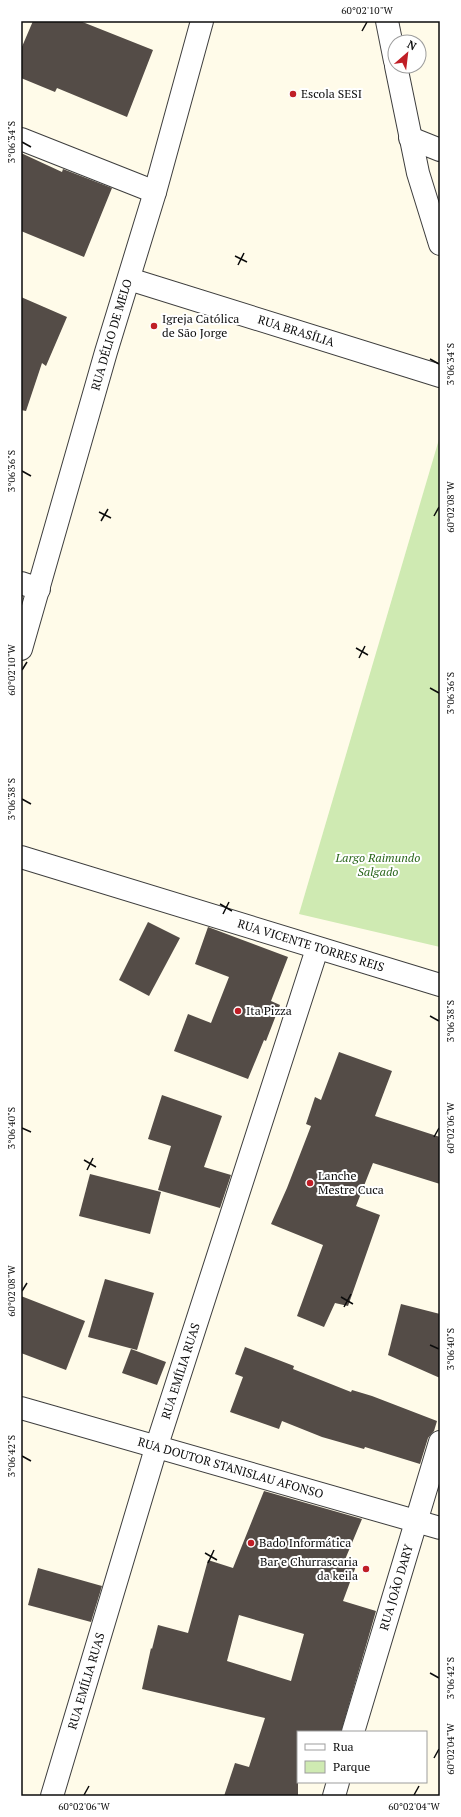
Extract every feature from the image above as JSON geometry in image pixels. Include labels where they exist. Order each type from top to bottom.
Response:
[{"type":"street","name":"RUA DÉLIO DE MELO","points":[[21,649],[30,586],[130,278],[202,21]]},
{"type":"street","points":[[387,21],[390,34]]},
{"type":"street","points":[[398,74],[418,173],[440,244]]},
{"type":"street","points":[[410,138],[440,150]]},
{"type":"street","points":[[21,139],[155,192]]},
{"type":"street","name":"RUA BRASÍLIA","points":[[130,278],[440,376]]},
{"type":"street","name":"RUA VICENTE TORRES REIS","points":[[21,857],[317,949],[440,985]]},
{"type":"street","name":"RUA EMÍLIA RUAS","points":[[52,1796],[157,1446],[317,949]]},
{"type":"street","name":"RUA DOUTOR STANISLAU AFONSO","points":[[21,1408],[440,1528]]},
{"type":"street","name":"RUA JOÃO DARY","points":[[353,1731],[415,1521],[440,1442]]},
{"type":"street","points":[[334,1796],[338,1783]]},
{"type":"green space","name":"Largo Raimundo Salgado","points":[[440,436],[440,947],[299,914]]},
{"type":"building","points":[[33,21],[80,21],[153,50],[127,117],[57,88],[55,92],[21,78],[21,49]]},
{"type":"building","points":[[21,153],[62,172],[63,169],[112,188],[84,257],[21,231]]},
{"type":"building","points":[[21,297],[67,317],[46,366],[42,363],[26,411],[21,410]]},
{"type":"building","points":[[148,922],[180,938],[149,996],[119,980]]},
{"type":"building","points":[[208,927],[288,957],[271,1001],[280,1005],[266,1041],[264,1040],[248,1079],[174,1051],[188,1014],[211,1023],[229,977],[195,964]]},
{"type":"building","points":[[339,1052],[392,1071],[375,1116],[440,1137],[440,1184],[373,1163],[356,1206],[380,1215],[348,1306],[335,1303],[324,1327],[297,1316],[323,1245],[271,1224],[287,1188],[311,1126],[306,1124],[315,1097],[321,1100]]},
{"type":"building","points":[[162,1095],[222,1116],[204,1167],[231,1175],[220,1208],[158,1190],[171,1146],[148,1139]]},
{"type":"building","points":[[90,1174],[161,1192],[150,1234],[79,1216]]},
{"type":"building","points":[[105,1279],[154,1293],[137,1350],[88,1337]]},
{"type":"building","points":[[21,1296],[85,1321],[66,1370],[21,1353]]},
{"type":"building","points":[[401,1304],[440,1314],[440,1378],[388,1355]]},
{"type":"building","points":[[245,1347],[294,1366],[293,1369],[351,1392],[352,1390],[372,1396],[437,1421],[434,1431],[428,1438],[420,1464],[365,1447],[364,1449],[322,1437],[282,1421],[279,1429],[230,1412],[243,1377],[235,1374]]},
{"type":"building","points":[[131,1349],[166,1362],[157,1385],[122,1373]]},
{"type":"building","points":[[264,1491],[362,1519],[344,1562],[356,1566],[343,1601],[376,1611],[341,1731],[297,1731],[298,1796],[224,1796],[235,1763],[249,1767],[265,1718],[142,1689],[151,1648],[152,1649],[158,1625],[188,1633],[208,1560],[233,1568]],"holes":[[[239,1615],[304,1634],[291,1681],[227,1661]]]},
{"type":"building","points":[[38,1568],[102,1586],[91,1622],[28,1605]]},
{"type":"place","name":"Escola SESI","points":[[293,94]]},
{"type":"place","name":"Igreja Católica de São Jorge","points":[[154,326]]},
{"type":"place","name":"Ita Pizza","points":[[238,1011]]},
{"type":"place","name":"Lanche Mestre Cuca","points":[[310,1183]]},
{"type":"place","name":"Bado Informática","points":[[251,1543]]},
{"type":"place","name":"Bar e Churrascaria da keila","points":[[366,1569]]}]
